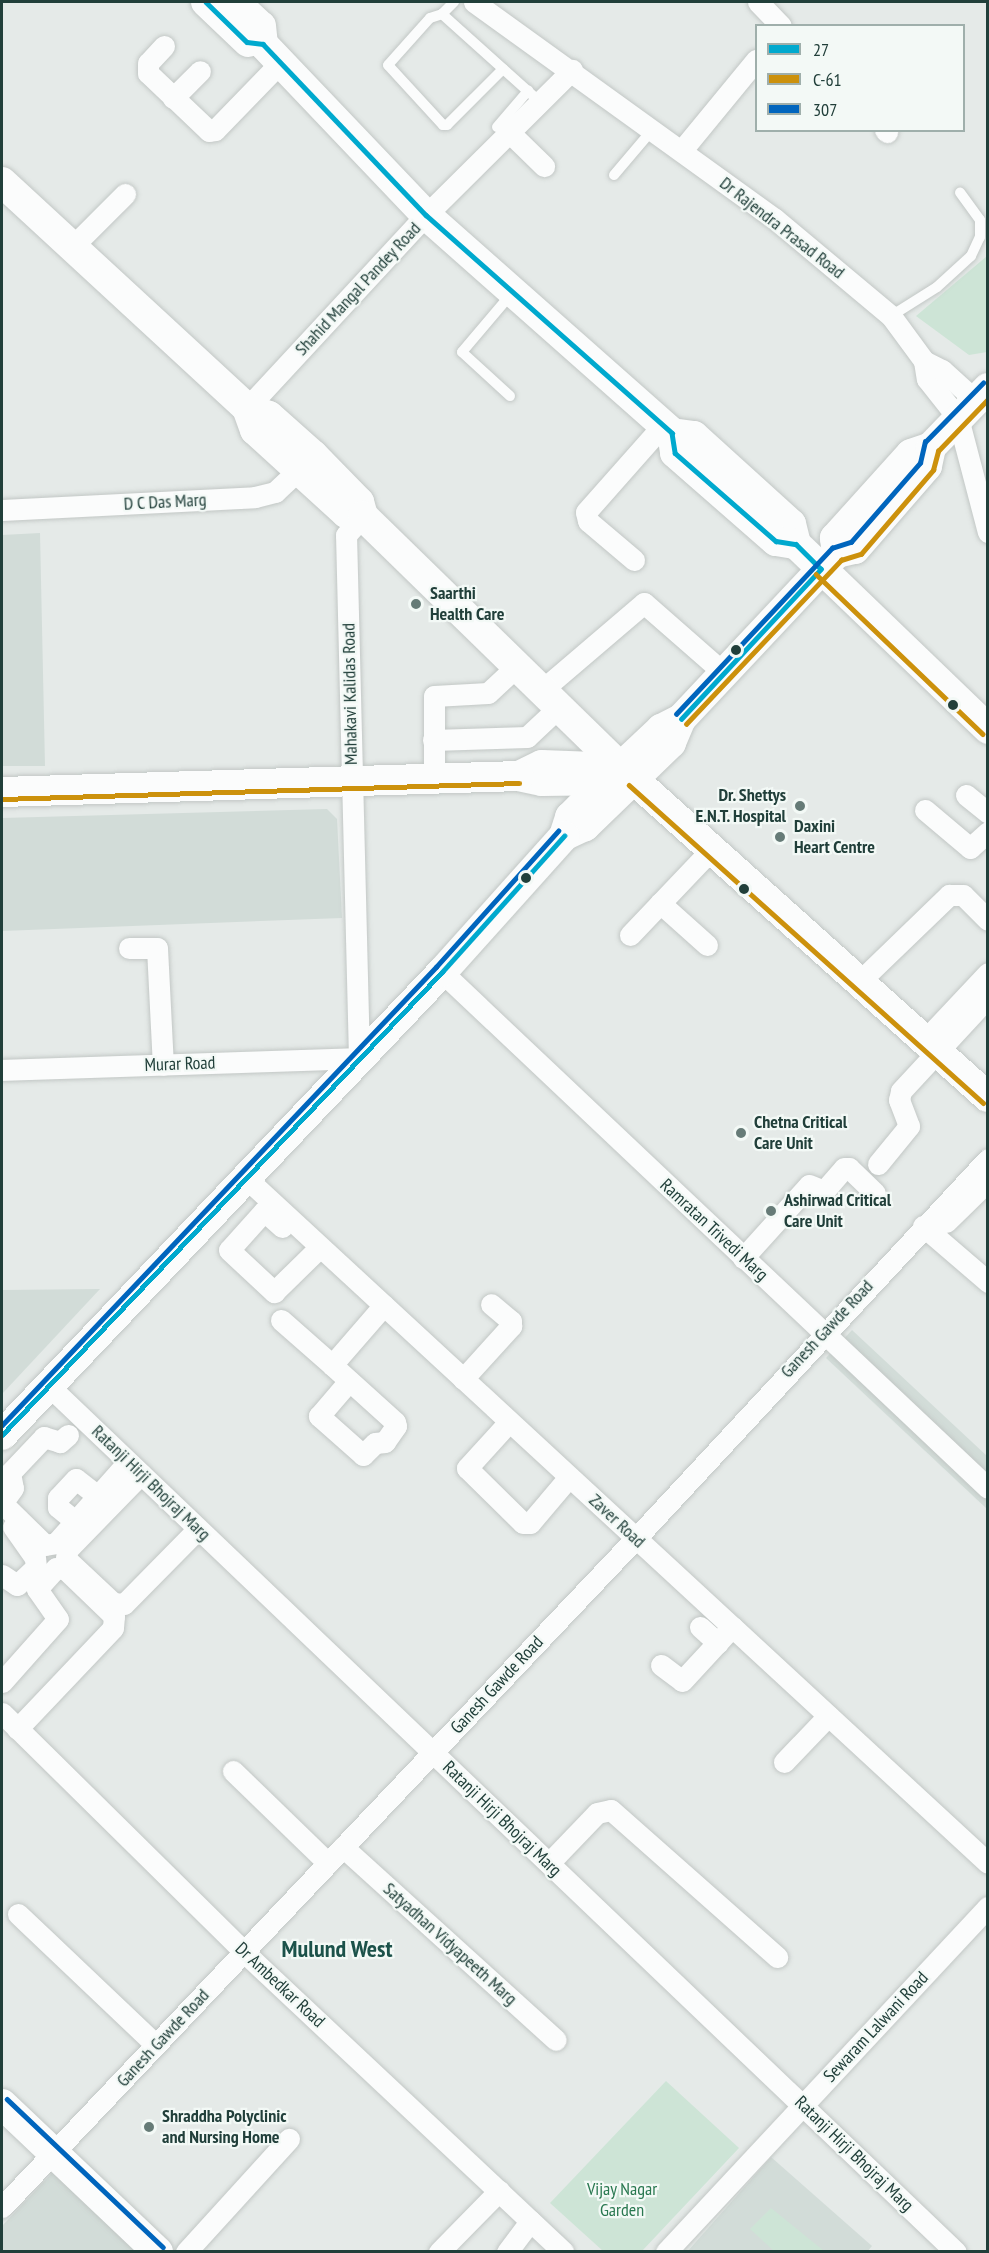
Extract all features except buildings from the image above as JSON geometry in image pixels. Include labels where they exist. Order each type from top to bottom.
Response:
[{"type":"main road","points":[[206,2],[247,42],[271,53],[426,215],[512,292],[667,429],[699,441],[790,524],[796,544],[829,561],[987,729]]},
{"type":"main road","points":[[235,2],[261,26],[271,53]]},
{"type":"main road","points":[[2,182],[247,408],[255,430],[360,502],[363,516],[551,699],[620,776],[712,849],[987,1097]]},
{"type":"main road","points":[[2,1435],[442,972],[567,827],[585,826],[620,776],[671,743],[681,719],[829,561],[835,538],[911,454],[931,447],[974,402]]},
{"type":"main road","points":[[2,792],[530,778],[542,765],[620,776]]},
{"type":"main road","points":[[530,778],[567,827]]},
{"type":"main road","points":[[2,2104],[158,2252]]},
{"type":"street","name":"Dr Rajendra Prasad Road","points":[[474,2],[572,70],[775,219],[891,316],[924,361],[927,379],[974,402],[987,532]]},
{"type":"street","points":[[758,2],[779,24]]},
{"type":"street","points":[[164,46],[147,68],[204,129],[215,130],[271,53]]},
{"type":"street","points":[[682,150],[755,61]]},
{"type":"street","name":"Shahid Mangal Pandey Road","points":[[247,408],[534,97],[572,70]]},
{"type":"street","points":[[173,98],[200,71]]},
{"type":"street","points":[[503,130],[544,166]]},
{"type":"street","points":[[72,247],[125,194]]},
{"type":"street","points":[[634,560],[588,521],[586,512],[667,429]]},
{"type":"street","name":"D C Das Marg","points":[[2,510],[255,497],[275,492],[306,463]]},
{"type":"street","name":"Mahakavi Kalidas Road","points":[[359,1059],[346,535],[363,516]]},
{"type":"street","points":[[433,740],[527,738],[551,699],[644,603],[724,673]]},
{"type":"street","points":[[434,779],[434,696],[488,693],[518,666]]},
{"type":"street","points":[[966,795],[987,813]]},
{"type":"street","points":[[925,810],[970,848],[987,832]]},
{"type":"street","points":[[630,935],[712,849]]},
{"type":"street","points":[[860,981],[949,895],[963,896],[987,920]]},
{"type":"street","points":[[660,903],[707,945]]},
{"type":"street","points":[[129,948],[157,948],[163,1065]]},
{"type":"street","name":"Ramratan Trivedi Marg","points":[[442,972],[987,1488]]},
{"type":"street","points":[[878,1164],[909,1126],[899,1100],[901,1091],[931,1045],[987,973]]},
{"type":"street","points":[[931,1045],[987,997]]},
{"type":"street","name":"Murar Road","points":[[2,1070],[359,1059]]},
{"type":"street","name":"Ganesh Gawde Road","points":[[2,2207],[636,1538],[822,1333],[928,1231],[987,1158]]},
{"type":"street","points":[[743,1258],[809,1185],[824,1191],[844,1168],[849,1168],[875,1193]]},
{"type":"street","name":"Zaver Road","points":[[247,1179],[316,1252],[384,1305],[508,1423],[636,1538],[987,1863]]},
{"type":"street","points":[[987,1181],[928,1231],[987,1282]]},
{"type":"street","points":[[290,1227],[267,1211],[246,1218],[229,1250],[274,1292],[316,1252]]},
{"type":"street","points":[[463,1378],[511,1326],[511,1321],[492,1304]]},
{"type":"street","points":[[332,1365],[384,1305]]},
{"type":"street","points":[[281,1320],[349,1381]]},
{"type":"street","name":"Ratanji Hirji Bhojraj Marg","points":[[49,1386],[803,2106],[944,2248]]},
{"type":"street","points":[[508,1423],[467,1468],[524,1522],[531,1523],[569,1477]]},
{"type":"street","points":[[68,1435],[60,1442],[44,1437],[10,1473],[13,1488],[2,1507],[45,1545],[56,1543],[98,1496],[135,1468]]},
{"type":"street","points":[[135,1468],[67,1550],[66,1558],[113,1603],[124,1604],[198,1529]]},
{"type":"street","points":[[75,1521],[56,1502],[65,1490],[79,1479],[98,1496]]},
{"type":"street","points":[[2,1515],[37,1562],[17,1585],[2,1575]]},
{"type":"street","points":[[2,1682],[58,1619],[37,1589],[56,1568],[65,1569],[114,1616],[113,1628],[17,1729]]},
{"type":"street","points":[[700,1627],[718,1643]]},
{"type":"street","points":[[661,1665],[680,1681],[732,1627]]},
{"type":"street","name":"Dr Ambedkar Road","points":[[2,1713],[244,1952],[563,2252]]},
{"type":"street","points":[[784,1762],[828,1716]]},
{"type":"street","points":[[232,1771],[328,1863]]},
{"type":"street","points":[[549,1863],[597,1813],[611,1810],[777,1957]]},
{"type":"street","name":"Satyadhan Vidyapeeth Marg","points":[[343,1847],[556,2040]]},
{"type":"street","name":"Sewaram Lalwani Road","points":[[666,2252],[987,1907]]},
{"type":"street","points":[[18,1914],[156,2045]]},
{"type":"street","points":[[186,2252],[289,2139]]},
{"type":"street","points":[[439,2252],[499,2191]]},
{"type":"street","points":[[507,2252],[531,2221]]},
{"type":"lane","points":[[454,2],[442,14],[430,18],[388,66],[443,125],[451,123],[503,69]]},
{"type":"lane","points":[[442,14],[534,97]]},
{"type":"lane","points":[[614,175],[653,129]]},
{"type":"lane","points":[[891,316],[937,287],[971,256],[980,237],[980,220],[960,192]]},
{"type":"lane","points":[[510,396],[462,352],[512,292]]},
{"type":"shaded area","points":[[40,533],[45,766],[2,766],[2,535]]},
{"type":"shaded area","points":[[327,809],[337,819],[342,918],[2,931],[2,818]]},
{"type":"shaded area","points":[[100,1289],[2,1394],[2,1290]]},
{"type":"shaded area","points":[[852,1330],[987,1456],[987,1509],[826,1358]]},
{"type":"shaded area","points":[[771,2157],[872,2246],[867,2252],[687,2252]]},
{"type":"shaded area","points":[[54,2171],[139,2251],[2,2251],[2,2226]]},
{"type":"green space","points":[[987,256],[987,352],[969,355],[916,316]]},
{"type":"green space","name":"Vijay Nagar Garden","points":[[666,2081],[739,2148],[642,2251],[603,2251],[550,2203]]},
{"type":"green space","points":[[771,2208],[824,2251],[774,2251],[750,2229]]},
{"type":"transit line","name":"27","points":[[206,2],[247,42],[263,44],[426,215],[672,433],[675,453],[776,541],[796,544],[821,569]]},
{"type":"transit line","name":"307","points":[[676,714],[832,548],[851,542],[920,463],[925,442],[983,383]]},
{"type":"transit line","name":"C-61","points":[[686,724],[841,560],[861,554],[933,470],[938,451],[988,399]]},
{"type":"transit line","name":"27","points":[[681,719],[821,569]]},
{"type":"transit line","name":"C-61","points":[[816,574],[983,734]]},
{"type":"transit line","name":"C-61","points":[[2,799],[519,783]]},
{"type":"transit line","name":"C-61","points":[[629,785],[983,1103]]},
{"type":"transit line","name":"307","points":[[2,1425],[436,967],[558,831]]},
{"type":"transit line","name":"27","points":[[2,1435],[442,972],[564,836]]},
{"type":"transit line","name":"307","points":[[7,2099],[163,2247]]},
{"type":"place","name":"Saarthi Health Care","points":[[416,604]]},
{"type":"place","name":"Dr. Shettys E.N.T. Hospital","points":[[800,806]]},
{"type":"place","name":"Daxini Heart Centre","points":[[780,837]]},
{"type":"place","name":"Chetna Critical Care Unit","points":[[741,1133]]},
{"type":"place","name":"Ashirwad Critical Care Unit","points":[[771,1211]]},
{"type":"place","name":"Shraddha Polyclinic and Nursing Home","points":[[149,2127]]},
{"type":"district","name":"Mulund West","points":[[337,1949]]}]
